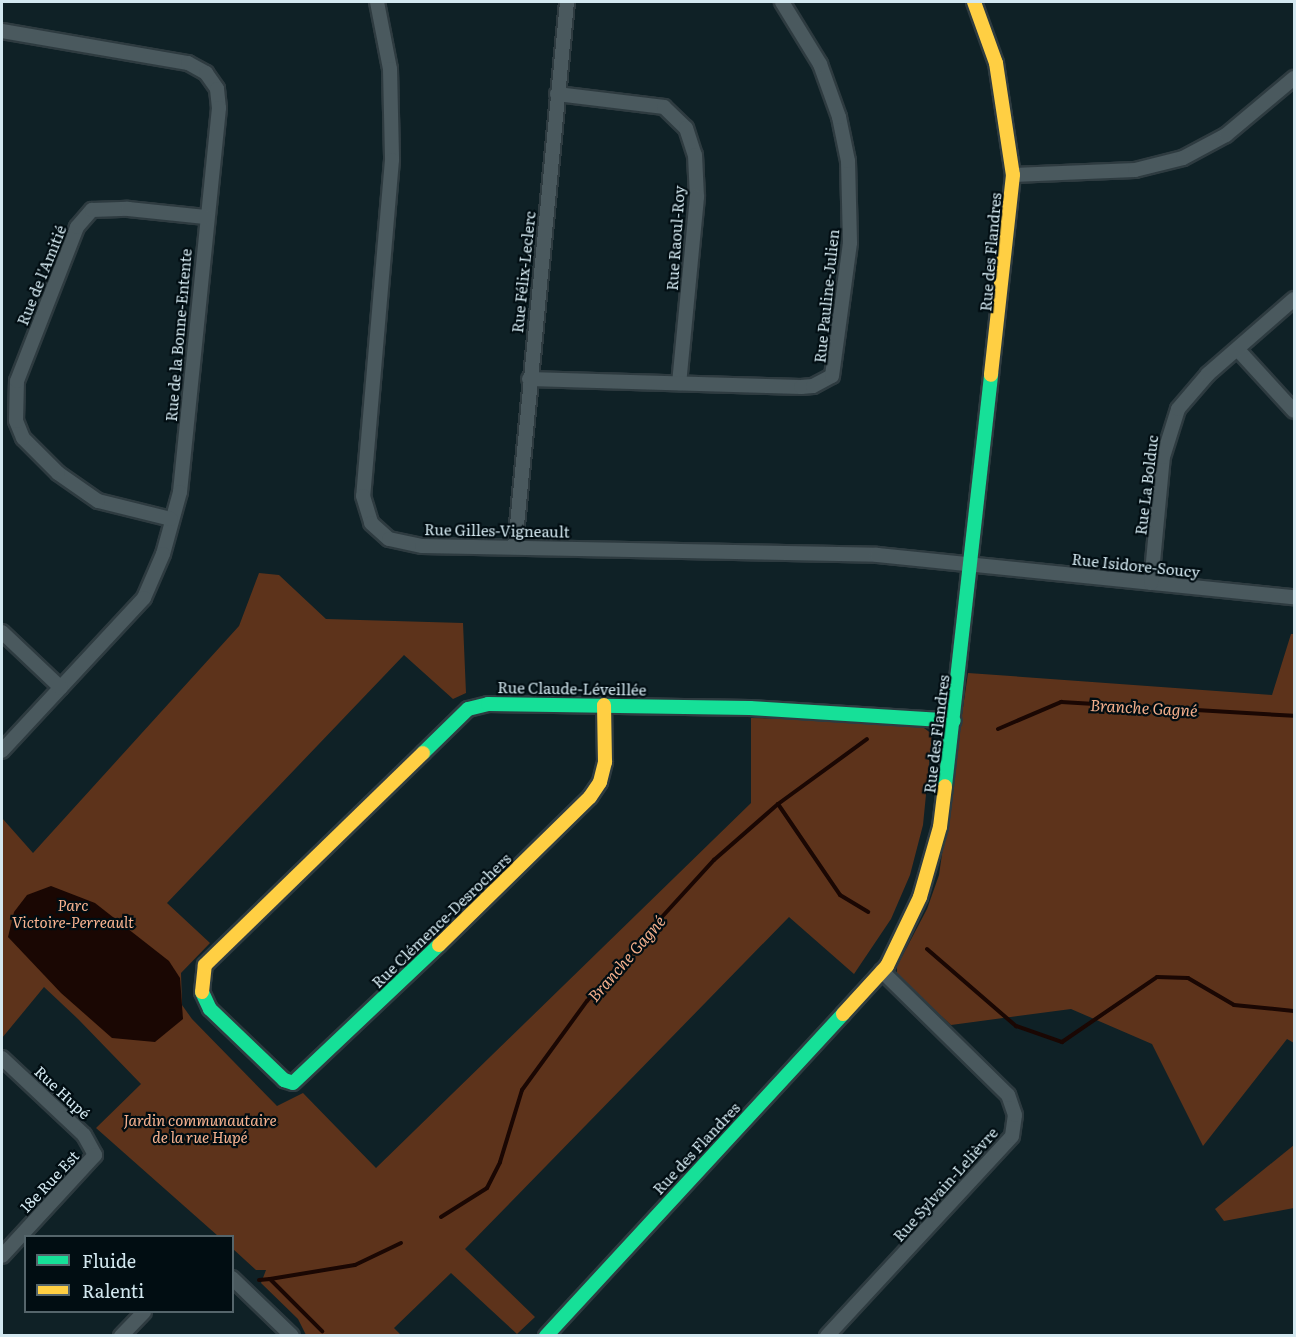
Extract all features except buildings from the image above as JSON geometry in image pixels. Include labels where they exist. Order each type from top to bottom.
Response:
[{"type":"street","name":"Rue Gilles-Vigneault","points":[[376,2],[390,69],[392,160],[363,496],[370,523],[389,539],[422,546],[515,546],[877,555],[974,563]]},
{"type":"street","name":"Rue Félix-Leclerc","points":[[515,546],[529,379],[567,2]]},
{"type":"street","name":"Rue Pauline-Julien","points":[[529,379],[813,386],[832,376],[836,366],[850,243],[848,161],[839,117],[820,64],[782,2]]},
{"type":"street","name":"Rue des Flandres","points":[[546,1335],[882,971],[920,897],[940,827],[954,721],[974,563],[1013,175],[1009,129],[996,63],[974,2]]},
{"type":"street","name":"Rue de la Bonne-Entente","points":[[2,31],[188,63],[206,74],[217,89],[219,108],[206,218],[180,492],[163,554],[144,598],[2,751]]},
{"type":"street","points":[[1013,175],[1135,170],[1183,158],[1226,135],[1294,78]]},
{"type":"street","name":"Rue Raoul-Roy","points":[[557,94],[664,107],[686,128],[695,155],[698,197],[679,383]]},
{"type":"street","name":"Rue de l'Amitié","points":[[171,519],[98,501],[58,473],[23,438],[16,421],[17,381],[77,227],[92,210],[128,209],[206,218]]},
{"type":"street","name":"Rue La Bolduc","points":[[1151,583],[1163,457],[1172,422],[1191,392],[1294,299]]},
{"type":"street","points":[[1239,351],[1294,411]]},
{"type":"street","name":"Rue Isidore-Soucy","points":[[974,563],[1294,597]]},
{"type":"street","points":[[2,632],[62,688]]},
{"type":"street","name":"Rue Claude-Léveillée","points":[[242,1041],[210,1009],[202,992],[205,965],[456,717],[468,709],[488,704],[750,708],[954,721]]},
{"type":"street","name":"Rue Clémence-Desrochers","points":[[242,1041],[284,1080],[293,1083],[312,1069],[590,797],[600,782],[605,762],[604,705]]},
{"type":"street","name":"Rue Sylvain-Lelièvre","points":[[827,1335],[1012,1136],[1015,1115],[1008,1095],[882,971]]},
{"type":"street","name":"Rue Hupé","points":[[2,1058],[84,1135],[95,1155]]},
{"type":"street","name":"18e Rue Est","points":[[2,1256],[95,1155]]},
{"type":"street","points":[[234,1280],[292,1335]]},
{"type":"street","points":[[121,1335],[142,1313]]},
{"type":"green space","points":[[259,573],[279,575],[326,619],[463,623],[466,693],[453,699],[404,655],[167,903],[210,943],[181,973],[182,1005],[192,1019],[277,1106],[303,1093],[376,1168],[751,803],[751,718],[842,720],[924,728],[932,734],[923,825],[910,875],[891,919],[854,974],[789,917],[465,1249],[535,1317],[517,1334],[451,1273],[394,1328],[401,1335],[306,1335],[298,1319],[261,1283],[266,1270],[256,1270],[234,1250],[234,1235],[217,1235],[96,1128],[141,1084],[78,1019],[44,987],[2,1038],[2,818],[33,853],[239,626]]},
{"type":"green space","points":[[1291,634],[1294,634],[1294,1043],[1287,1039],[1203,1146],[1152,1044],[1071,1009],[951,1025],[897,975],[897,966],[927,909],[939,875],[968,673],[1272,695]]},
{"type":"green space","points":[[1294,1145],[1294,1208],[1224,1221],[1215,1209]]},
{"type":"shaded area","points":[[51,886],[95,903],[169,961],[180,978],[183,1019],[155,1042],[112,1038],[61,993],[8,937],[14,912],[27,895]]},
{"type":"waterway","name":"Branche Gagné","points":[[998,729],[1061,702],[1294,716]]},
{"type":"waterway","name":"Branche Gagné","points":[[441,1217],[487,1188],[500,1162],[522,1090],[587,1001],[714,860],[778,804],[867,739]]},
{"type":"waterway","points":[[778,804],[840,895],[868,912]]},
{"type":"waterway","points":[[927,949],[1016,1026],[1062,1042],[1157,977],[1188,978],[1234,1005],[1294,1011]]},
{"type":"waterway","name":"Branche Gagné","points":[[270,1279],[355,1265],[401,1243]]},
{"type":"waterway","points":[[259,1280],[270,1279],[322,1331]]},
{"type":"traffic: fast","points":[[945,786],[991,375]]},
{"type":"traffic: fast","points":[[423,753],[468,709],[488,704],[750,708],[954,721]]},
{"type":"traffic: fast","points":[[202,992],[210,1009],[284,1080],[293,1083],[439,945]]},
{"type":"traffic: fast","points":[[546,1336],[843,1014]]},
{"type":"traffic: slow","points":[[974,2],[996,63],[1013,175],[991,375]]},
{"type":"traffic: slow","points":[[439,945],[590,797],[600,782],[605,762],[604,705]]},
{"type":"traffic: slow","points":[[202,992],[205,965],[423,753]]},
{"type":"traffic: slow","points":[[843,1014],[887,966],[920,897],[940,827],[945,786]]},
{"type":"park label","name":"Parc Victoire-Perreault","points":[[73,912]]},
{"type":"park label","name":"Jardin communautaire de la rue Hupé","points":[[200,1128]]}]
